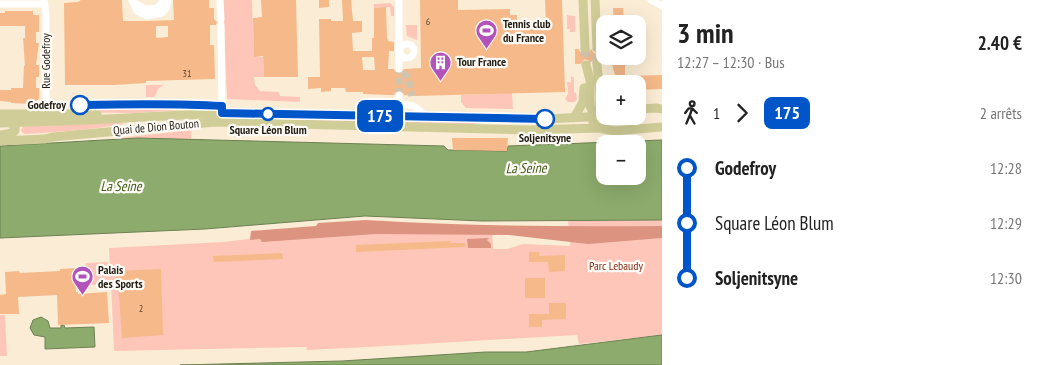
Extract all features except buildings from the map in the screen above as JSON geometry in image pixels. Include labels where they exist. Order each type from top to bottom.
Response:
[{"type":"main road","points":[[583,0],[585,48]]},
{"type":"main road","points":[[585,36],[596,36],[595,0]]},
{"type":"main road","points":[[574,118],[584,100],[586,65],[590,80],[590,106],[596,118]]},
{"type":"main road","points":[[646,109],[662,109]]},
{"type":"main road","name":"Quai de Dion Bouton","points":[[0,123],[222,113],[596,118]]},
{"type":"main road","points":[[646,114],[662,113]]},
{"type":"main road","points":[[0,114],[115,115],[122,118]]},
{"type":"main road","name":"Quai de Dion Bouton","points":[[462,128],[485,125],[588,124],[596,118]]},
{"type":"main road","name":"Quai de Dion Bouton","points":[[0,141],[45,139],[215,122],[531,130],[600,128],[614,131],[662,127]]},
{"type":"main road","points":[[0,136],[14,132],[15,127],[10,123]]},
{"type":"main road","points":[[0,136],[45,134],[53,137]]},
{"type":"street","points":[[133,1],[145,8],[157,8],[164,0]]},
{"type":"street","points":[[133,1],[137,11],[147,16],[163,12],[168,0]]},
{"type":"street","points":[[215,122],[222,113],[220,0]]},
{"type":"street","points":[[399,0],[399,69]]},
{"type":"street","points":[[651,0],[662,6]]},
{"type":"street","points":[[0,4],[44,2]]},
{"type":"street","name":"Rue Godefroy","points":[[30,113],[49,105],[44,2]]},
{"type":"street","points":[[399,95],[399,104]]},
{"type":"street","points":[[412,96],[413,105]]},
{"type":"street","points":[[386,116],[399,104],[413,105],[425,117]]},
{"type":"green space","points":[[223,0],[252,0],[254,56],[263,57],[264,77],[254,77],[255,85],[260,91],[279,92],[280,96],[300,97],[300,102],[227,99]]},
{"type":"green space","points":[[390,3],[394,7],[394,16],[391,16],[390,7],[374,8],[374,4]]},
{"type":"green space","points":[[567,15],[575,16],[575,32],[570,32],[570,29],[567,29]]},
{"type":"green space","points":[[406,25],[417,25],[417,40],[407,36]]},
{"type":"green space","points":[[571,77],[574,77],[574,92],[577,99],[575,102],[568,102],[565,99],[568,94],[567,82],[571,82]]},
{"type":"green space","points":[[146,85],[164,85],[159,88],[154,97],[146,97]]},
{"type":"green space","points":[[512,93],[513,109],[466,108],[461,102],[461,95]]},
{"type":"green space","points":[[166,105],[198,107],[198,109],[136,113],[49,112],[160,107]]},
{"type":"green space","points":[[312,117],[475,122],[475,124],[312,122]]},
{"type":"green space","points":[[122,121],[123,124],[99,128],[25,134],[21,131],[23,126]]},
{"type":"green space","points":[[191,130],[191,139],[119,139],[119,138]]},
{"type":"green space","name":"Parc Lebaudy","points":[[568,220],[662,220],[662,335],[579,344],[577,335],[307,350],[306,347],[114,351],[111,282],[108,284],[89,285],[85,282],[86,263],[107,262],[110,270],[109,248],[223,242],[365,225],[492,226],[493,249],[507,249],[523,244],[570,246]]},
{"type":"green space","points":[[0,315],[5,315],[7,356],[0,356]]},
{"type":"shaded area","points":[[366,220],[514,226],[662,226],[662,238],[588,244],[509,235],[376,234],[262,242],[260,239],[250,240],[251,231],[316,226],[318,223]]},
{"type":"shaded area","points":[[489,238],[487,240],[491,244],[491,248],[468,248],[467,239]]},
{"type":"water","name":"La Seine","points":[[138,138],[444,146],[448,150],[507,151],[508,146],[596,143],[596,185],[646,185],[646,141],[662,140],[662,220],[482,221],[365,216],[205,229],[0,238],[0,146]]},
{"type":"water","points":[[41,317],[48,321],[50,328],[61,328],[61,325],[64,325],[65,328],[94,327],[95,347],[45,349],[45,337],[34,335],[30,328],[33,320]]},
{"type":"water","points":[[662,335],[662,365],[180,365],[342,361],[486,352],[526,352]]},
{"type":"tunnel","points":[[585,48],[586,64]]},
{"type":"tunnel","points":[[399,95],[399,69],[408,77],[412,96]]},
{"type":"bus line","name":"175","points":[[80,105],[191,104],[222,106],[222,113],[545,119]]},
{"type":"place","name":"Tennis club du France","points":[[487,50]]},
{"type":"place","name":"Tour France","points":[[441,81]]},
{"type":"place","name":"Godefroy","points":[[80,105]]},
{"type":"place","name":"Square Léon Blum","points":[[268,114]]},
{"type":"place","name":"Soljenitsyne","points":[[545,119]]},
{"type":"place","name":"Palais des Sports","points":[[82,296]]}]
